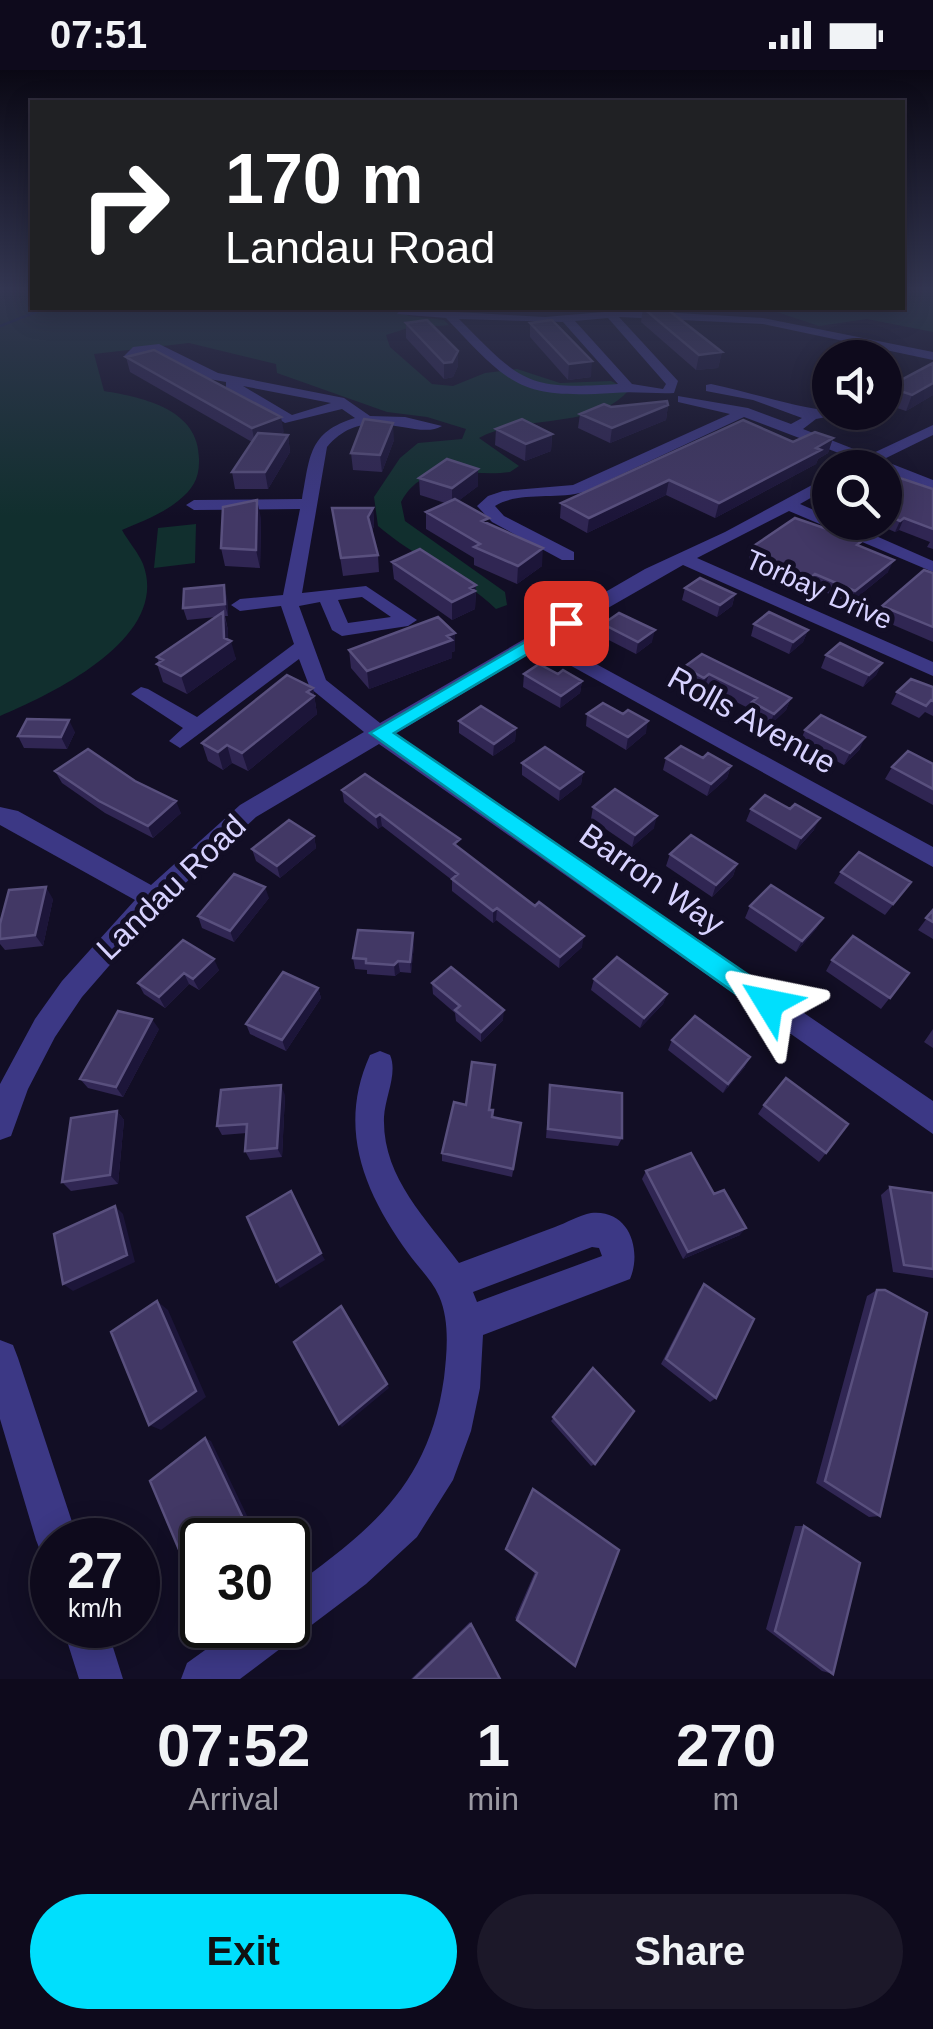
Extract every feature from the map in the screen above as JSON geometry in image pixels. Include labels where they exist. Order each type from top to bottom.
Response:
[{"type":"street","points":[[190,365],[205,373],[344,404],[368,421]]},
{"type":"street","points":[[502,365],[521,383],[547,392],[626,385],[673,394],[792,429],[835,450]]},
{"type":"street","points":[[608,365],[626,385]]},
{"type":"street","points":[[656,365],[673,384],[673,394]]},
{"type":"street","points":[[233,379],[230,386],[290,420],[344,404]]},
{"type":"street","points":[[722,389],[736,382],[761,385]]},
{"type":"street","points":[[673,394],[690,388],[722,389],[812,416]]},
{"type":"street","points":[[568,556],[498,519],[485,506],[500,494],[550,494],[587,485],[657,450],[724,424],[742,412]]},
{"type":"street","points":[[792,429],[809,420],[808,416]]},
{"type":"street","points":[[291,600],[323,440],[342,428],[368,421],[396,420],[435,426]]},
{"type":"street","points":[[891,450],[933,429]]},
{"type":"street","points":[[902,476],[933,485]]},
{"type":"street","name":"Landau Road","points":[[0,1126],[15,1084],[45,1028],[102,953],[154,898],[248,811],[682,558],[812,491]]},
{"type":"street","points":[[194,505],[309,504]]},
{"type":"street","points":[[787,504],[933,567]]},
{"type":"street","name":"Torbay Drive","points":[[682,558],[933,670]]},
{"type":"street","points":[[240,605],[327,596]]},
{"type":"street","name":"Barron Way","points":[[291,600],[302,646],[317,683],[380,733],[933,1119]]},
{"type":"street","name":"Rolls Avenue","points":[[538,640],[933,858]]},
{"type":"street","points":[[141,694],[189,734],[302,646]]},
{"type":"street","points":[[0,816],[10,817],[154,898]]},
{"type":"street","points":[[310,1600],[398,1531],[430,1489],[456,1416],[467,1346],[466,1324],[452,1283],[404,1219],[378,1170],[369,1137],[367,1104],[380,1065]]},
{"type":"street","points":[[452,1283],[592,1230],[608,1233],[620,1248],[618,1267],[466,1324]]},
{"type":"street","points":[[0,1358],[50,1518]]},
{"type":"street","points":[[91,1648],[101,1679]]},
{"type":"street","points":[[202,1679],[244,1648]]},
{"type":"green space","points":[[0,365],[97,365],[104,391],[153,403],[181,419],[197,444],[198,474],[191,488],[172,506],[122,530],[143,564],[147,591],[140,616],[124,639],[75,678],[0,716]]},
{"type":"green space","points":[[276,365],[411,365],[432,384],[453,386],[485,373],[517,369],[560,383],[611,381],[629,390],[597,411],[497,430],[479,438],[519,466],[510,472],[435,474],[411,488],[401,502],[405,521],[505,592],[507,605],[496,609],[378,526],[374,497],[400,458],[418,443],[462,439],[466,429],[427,417],[387,412],[277,373]]},
{"type":"green space","points":[[196,524],[195,563],[154,568],[158,528]]},
{"type":"building","points":[[140,365],[183,365],[281,417],[252,428]]},
{"type":"building","points":[[933,365],[933,383],[912,395],[902,392],[902,380]]},
{"type":"building","points":[[667,401],[668,405],[612,428],[580,414],[604,404],[611,407]]},
{"type":"building","points":[[364,419],[393,423],[380,455],[351,453]]},
{"type":"building","points":[[522,419],[552,434],[526,444],[496,429]]},
{"type":"building","points":[[743,420],[793,442],[815,432],[833,438],[816,448],[821,450],[812,450],[812,455],[719,503],[669,480],[589,518],[561,503]]},
{"type":"building","points":[[258,433],[288,435],[265,472],[232,472]]},
{"type":"building","points":[[447,459],[478,469],[452,488],[419,478]]},
{"type":"building","points":[[902,479],[933,489],[933,529],[904,518]]},
{"type":"building","points":[[455,499],[489,518],[482,521],[543,548],[518,566],[474,547],[480,544],[426,512]]},
{"type":"building","points":[[257,500],[256,550],[221,548],[223,507]]},
{"type":"building","points":[[332,508],[373,508],[368,517],[378,555],[341,558]]},
{"type":"building","points":[[795,518],[812,524],[812,540],[859,540],[862,541],[857,545],[894,560],[855,591],[815,574],[809,579],[757,556],[763,552],[752,547]]},
{"type":"building","points":[[420,549],[476,585],[470,588],[475,591],[452,602],[392,562]]},
{"type":"building","points":[[924,570],[933,573],[933,627],[882,606]]},
{"type":"building","points":[[700,578],[735,594],[720,605],[685,588]]},
{"type":"building","points":[[224,585],[225,604],[183,608],[184,589]]},
{"type":"building","points":[[223,612],[224,638],[231,641],[181,676],[157,664],[163,660],[157,657]]},
{"type":"building","points":[[769,612],[808,630],[793,642],[754,624]]},
{"type":"building","points":[[619,613],[655,630],[638,642],[603,624]]},
{"type":"building","points":[[438,617],[455,633],[447,636],[452,640],[367,671],[349,650]]},
{"type":"building","points":[[840,643],[882,663],[869,675],[826,655]]},
{"type":"building","points":[[702,654],[791,698],[774,714],[752,702],[757,698],[709,674],[704,678],[684,667]]},
{"type":"building","points":[[539,664],[558,674],[563,670],[582,681],[561,696],[524,674]]},
{"type":"building","points":[[287,675],[313,688],[307,692],[314,696],[242,753],[227,745],[218,752],[202,743]]},
{"type":"building","points":[[911,679],[933,687],[933,701],[926,706],[897,692]]},
{"type":"building","points":[[603,703],[648,721],[628,737],[587,714]]},
{"type":"building","points":[[481,706],[516,728],[494,744],[459,721]]},
{"type":"building","points":[[821,715],[865,737],[850,753],[805,730]]},
{"type":"building","points":[[27,719],[69,720],[61,737],[18,736]]},
{"type":"building","points":[[681,746],[703,758],[708,753],[731,766],[711,784],[666,758]]},
{"type":"building","points":[[545,747],[583,772],[560,789],[522,763]]},
{"type":"building","points":[[88,749],[135,781],[176,801],[148,826],[99,801],[55,771]]},
{"type":"building","points":[[908,751],[933,764],[933,789],[892,767]]},
{"type":"building","points":[[365,774],[460,839],[454,844],[535,906],[539,902],[584,936],[560,957],[497,908],[493,911],[452,879],[458,874],[342,790]]},
{"type":"building","points":[[615,789],[657,816],[635,835],[593,807]]},
{"type":"building","points":[[765,795],[790,809],[795,804],[820,818],[801,838],[751,809]]},
{"type":"building","points":[[289,820],[314,836],[277,866],[252,849]]},
{"type":"building","points":[[691,835],[737,864],[716,885],[670,854]]},
{"type":"building","points":[[859,852],[911,882],[893,904],[841,872]]},
{"type":"building","points":[[234,874],[265,887],[230,931],[198,916]]},
{"type":"building","points":[[771,885],[823,918],[802,941],[750,906]]},
{"type":"building","points":[[46,887],[35,935],[0,939],[9,890]]},
{"type":"building","points":[[358,930],[413,933],[410,962],[398,961],[394,965],[353,958]]},
{"type":"building","points":[[853,936],[909,973],[890,998],[832,960]]},
{"type":"building","points":[[183,940],[214,959],[193,979],[184,973],[159,997],[138,983]]},
{"type":"building","points":[[617,957],[667,994],[644,1018],[594,979]]},
{"type":"building","points":[[451,967],[504,1010],[481,1032],[455,1010],[460,1006],[432,983]]},
{"type":"building","points":[[283,972],[318,988],[282,1040],[246,1024]]},
{"type":"building","points":[[118,1011],[152,1019],[116,1087],[80,1079]]},
{"type":"building","points":[[695,1016],[750,1057],[728,1084],[672,1040]]},
{"type":"building","points":[[472,1062],[495,1065],[489,1110],[493,1110],[492,1117],[521,1123],[513,1169],[442,1153],[454,1102],[466,1105]]},
{"type":"building","points":[[786,1078],[848,1124],[826,1153],[764,1105]]},
{"type":"building","points":[[281,1085],[277,1148],[245,1151],[247,1124],[217,1126],[221,1090]]},
{"type":"building","points":[[550,1085],[622,1093],[622,1138],[548,1129]]},
{"type":"building","points":[[117,1111],[110,1175],[62,1182],[71,1118]]},
{"type":"building","points":[[691,1153],[714,1194],[724,1190],[746,1228],[688,1252],[646,1171]]},
{"type":"building","points":[[890,1187],[933,1193],[933,1269],[904,1265]]},
{"type":"building","points":[[291,1191],[321,1253],[276,1282],[247,1217]]},
{"type":"building","points":[[115,1206],[127,1255],[63,1284],[54,1234]]},
{"type":"building","points":[[704,1284],[754,1319],[716,1398],[666,1359]]},
{"type":"building","points":[[877,1290],[885,1290],[927,1313],[880,1516],[825,1481]]},
{"type":"building","points":[[157,1301],[196,1391],[149,1425],[111,1332]]},
{"type":"building","points":[[341,1306],[387,1384],[339,1424],[294,1342]]},
{"type":"building","points":[[593,1368],[634,1411],[595,1464],[553,1417]]},
{"type":"building","points":[[205,1438],[243,1518],[180,1518],[180,1552],[150,1481]]},
{"type":"building","points":[[533,1489],[619,1550],[575,1666],[517,1620],[537,1573],[506,1549]]},
{"type":"building","points":[[804,1526],[860,1563],[833,1674],[775,1631]]},
{"type":"building","points":[[471,1624],[500,1679],[414,1679]]},
{"type":"route","points":[[566,623],[380,733],[769,1003]]}]
